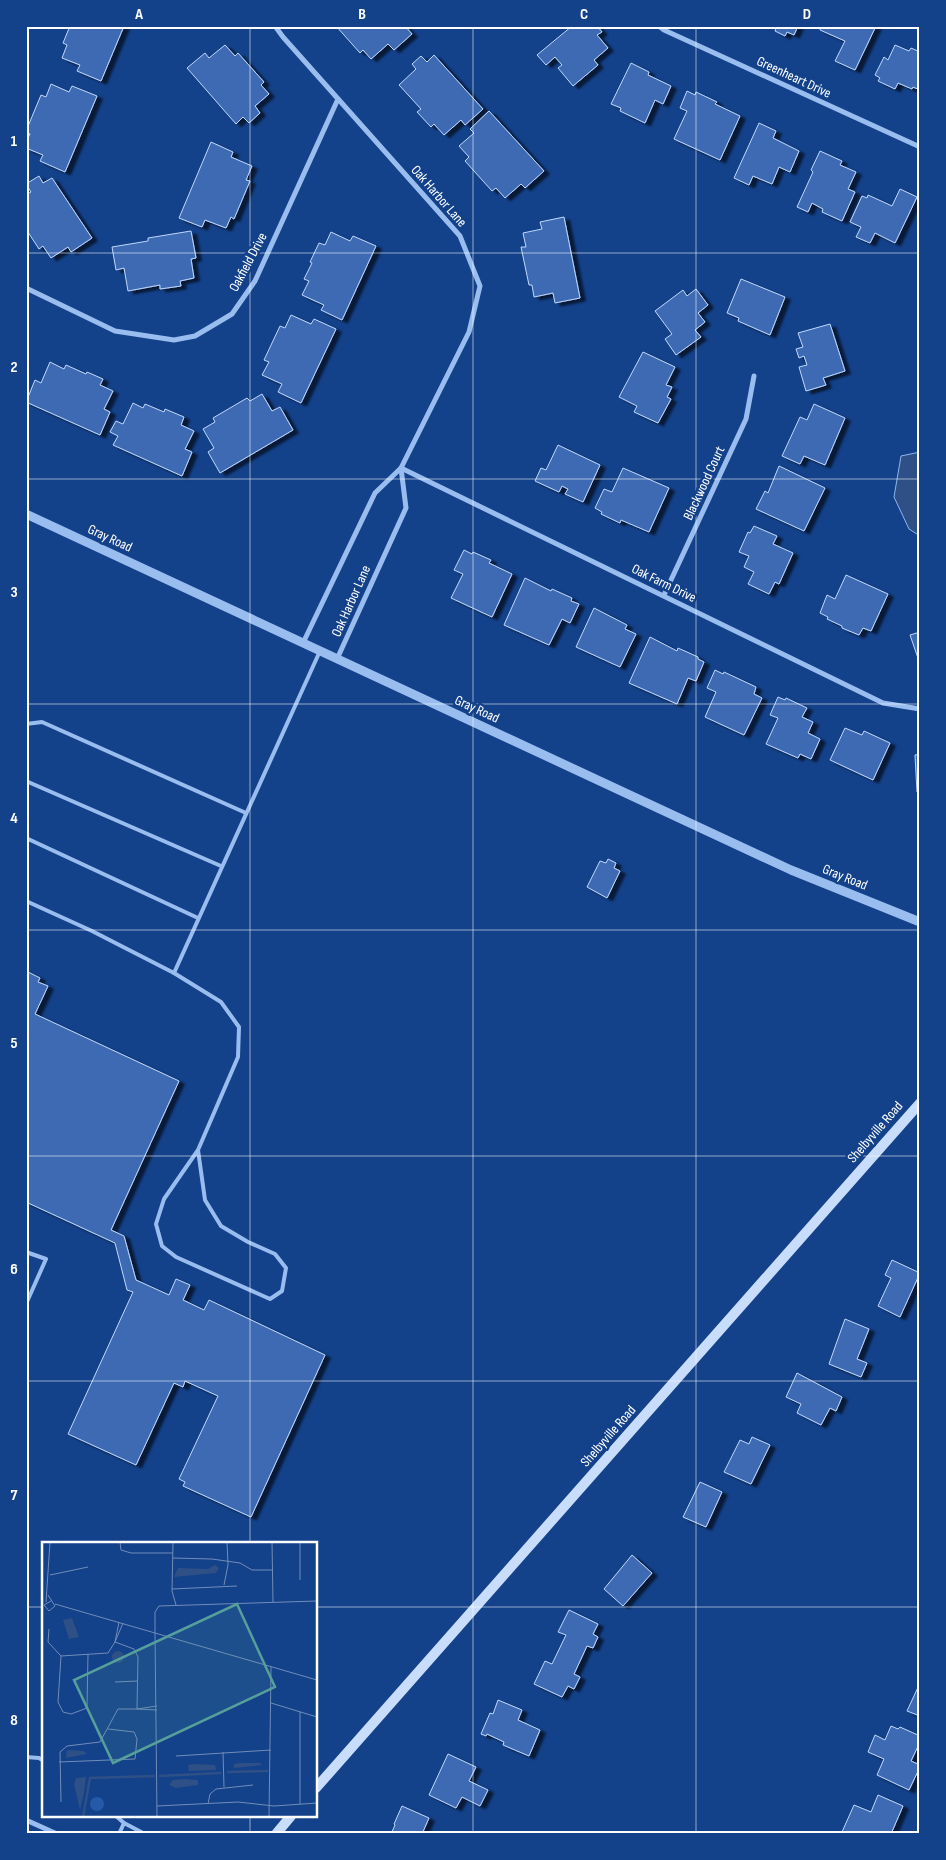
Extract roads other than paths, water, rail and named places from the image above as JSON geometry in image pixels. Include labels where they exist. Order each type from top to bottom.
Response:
[{"type":"main road","name":"Shelbyville Road","points":[[318,1786],[920,1103]]},
{"type":"main road","points":[[276,1834],[289,1818]]},
{"type":"street","name":"Oak Harbor Lane","points":[[275,26],[460,236],[480,286],[469,332],[401,468],[375,494],[304,643]]},
{"type":"street","name":"Greenheart Drive","points":[[659,26],[920,147]]},
{"type":"street","name":"Oakfield Drive","points":[[26,288],[114,331],[174,340],[195,336],[232,314],[255,281],[338,99]]},
{"type":"street","name":"Blackwood Court","points":[[664,596],[746,419],[754,376]]},
{"type":"street","name":"Oak Harbor Lane","points":[[337,659],[406,508],[401,468]]},
{"type":"street","name":"Oak Farm Drive","points":[[401,468],[883,703],[920,709]]},
{"type":"street","name":"Gray Road","points":[[26,514],[790,870],[920,922]]},
{"type":"street","points":[[26,1820],[57,1834]]},
{"type":"lane","points":[[174,973],[320,651]]},
{"type":"lane","points":[[26,724],[42,722],[246,813]]},
{"type":"lane","points":[[26,781],[222,866]]},
{"type":"lane","points":[[26,838],[198,918]]},
{"type":"lane","points":[[26,901],[92,931],[174,973],[220,1002],[239,1027],[238,1057],[198,1150],[164,1199],[156,1224],[162,1246],[176,1258],[270,1299],[282,1291],[286,1268],[275,1254],[221,1226],[205,1200],[198,1150]]},
{"type":"lane","points":[[26,1252],[46,1259],[26,1304]]},
{"type":"lane","points":[[26,1757],[42,1760]]},
{"type":"lane","points":[[118,1818],[145,1834]]},
{"type":"lane","points":[[119,1834],[124,1823]]},
{"type":"water","points":[[920,452],[920,536],[909,529],[894,497],[901,456]]}]
